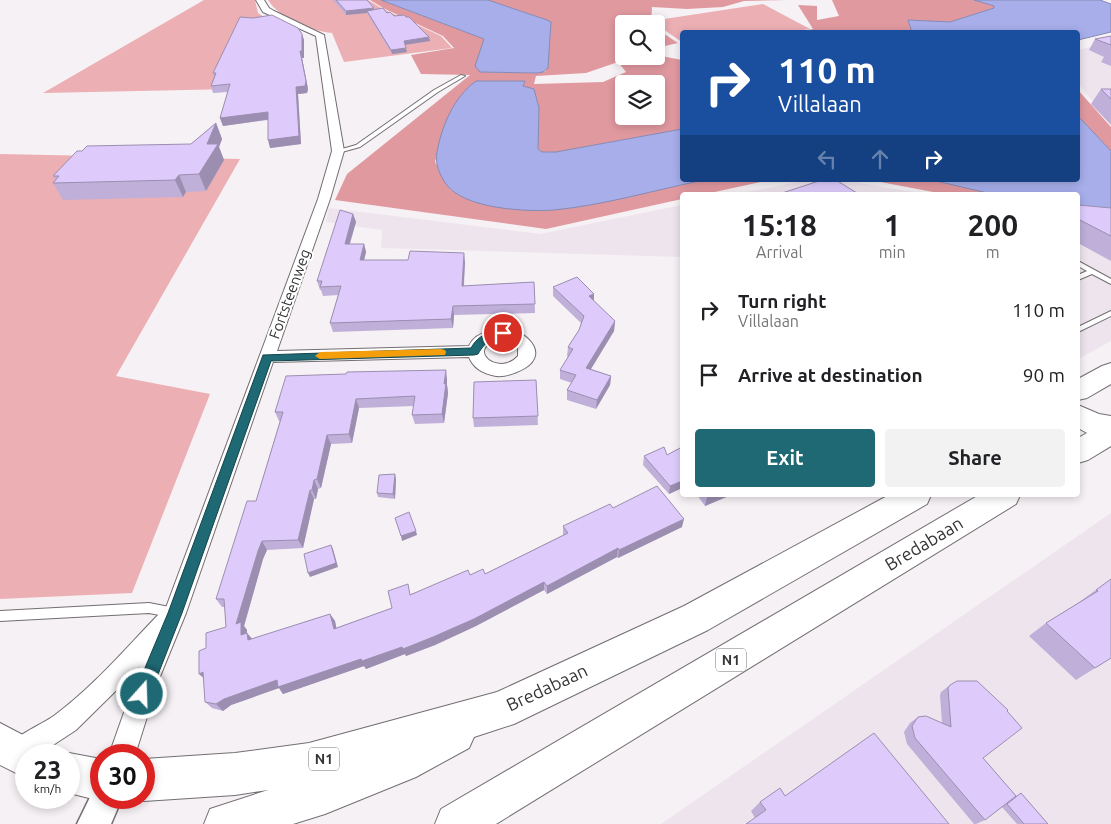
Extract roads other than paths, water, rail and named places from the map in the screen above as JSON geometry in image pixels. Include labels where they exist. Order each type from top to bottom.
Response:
[{"type":"main road","points":[[1080,389],[1111,372]]},
{"type":"main road","points":[[1080,416],[1092,424],[1111,427]]},
{"type":"main road","points":[[1080,451],[1111,432]]},
{"type":"main road","name":"Bredabaan","points":[[155,779],[236,774],[309,763],[500,710],[696,618],[912,497]]},
{"type":"main road","name":"Bredabaan","points":[[456,824],[1002,497]]},
{"type":"main road","points":[[225,824],[325,793],[402,763],[500,710]]},
{"type":"street","name":"Fortsteenweg","points":[[126,744],[147,679],[175,613],[324,199],[338,151],[320,35],[271,13],[266,10],[260,0]]},
{"type":"street","points":[[267,357],[474,351]]},
{"type":"street","points":[[14,751],[43,738],[73,717],[111,682],[175,613]]},
{"type":"street","points":[[94,824],[101,809]]},
{"type":"lane","points":[[338,151],[358,146],[436,91],[463,76]]},
{"type":"lane","points":[[1080,264],[1111,282]]},
{"type":"lane","points":[[1080,277],[1092,271]]},
{"type":"lane","points":[[1080,329],[1111,313]]},
{"type":"lane","points":[[0,616],[149,608],[175,613]]},
{"type":"water","points":[[381,0],[488,0],[547,20],[551,22],[548,68],[543,72],[537,73],[480,72],[475,66],[484,39]]},
{"type":"water","points":[[974,0],[1100,0],[1111,4],[1111,32],[1080,40],[1080,30],[911,30],[908,20],[950,22],[994,8],[994,6]]},
{"type":"water","points":[[476,81],[525,81],[523,86],[534,89],[539,108],[538,149],[542,152],[556,152],[680,129],[680,182],[695,182],[611,201],[554,210],[496,207],[467,199],[446,184],[438,169],[437,157],[439,142],[450,112],[468,88]]},
{"type":"water","points":[[1080,118],[1111,151],[1111,208],[1080,206],[1080,192],[983,192],[941,182],[1080,182]]}]
